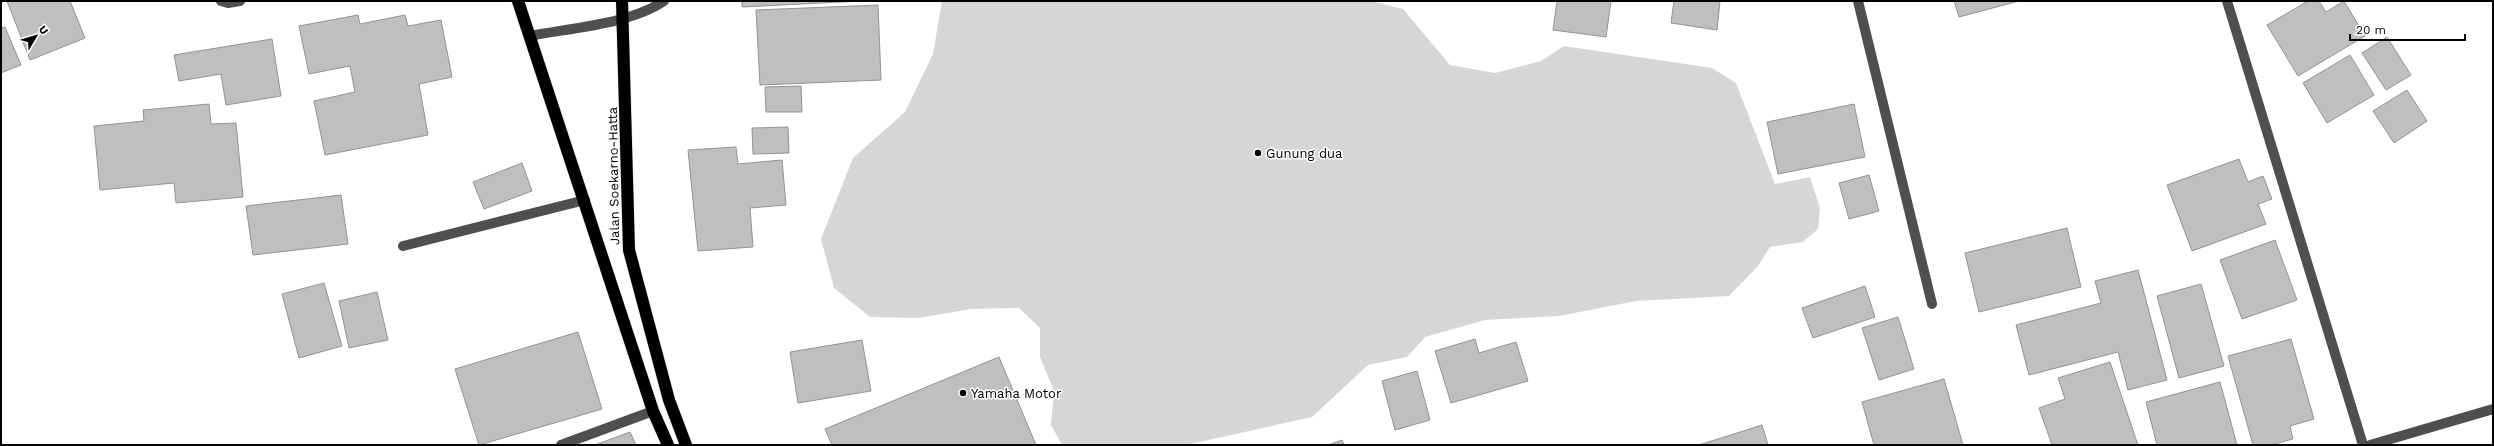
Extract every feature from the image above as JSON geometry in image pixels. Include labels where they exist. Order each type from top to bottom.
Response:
[{"type":"highway","name":"Jalan Soekarno-Hatta","points":[[518,1],[585,200],[653,411],[668,445]]},
{"type":"highway","name":"Jalan Soekarno-Hatta","points":[[622,1],[629,250],[668,400],[686,445]]},
{"type":"street","points":[[221,1],[228,3],[240,1]]},
{"type":"street","points":[[530,36],[623,18],[650,11],[664,1]]},
{"type":"street","points":[[1858,1],[1932,304]]},
{"type":"street","points":[[2227,1],[2363,445]]},
{"type":"street","points":[[403,246],[585,200]]},
{"type":"street","points":[[2370,445],[2493,409]]},
{"type":"street","points":[[561,445],[653,411]]},
{"type":"shaded area","points":[[942,1],[1371,1],[1403,9],[1450,65],[1495,73],[1541,61],[1564,46],[1712,68],[1736,83],[1775,184],[1810,177],[1820,208],[1818,229],[1803,242],[1770,247],[1758,266],[1729,296],[1636,301],[1559,316],[1485,320],[1425,337],[1407,357],[1368,365],[1312,417],[1186,445],[1062,445],[1051,425],[1054,391],[1040,357],[1040,328],[1019,308],[971,309],[918,318],[870,317],[834,288],[821,239],[853,158],[905,112],[933,54]]},
{"type":"building","points":[[7,1],[70,1],[85,38],[30,60]]},
{"type":"building","points":[[742,1],[862,1],[742,7]]},
{"type":"building","points":[[1557,1],[1611,1],[1606,37],[1553,30]]},
{"type":"building","points":[[1674,1],[1720,1],[1717,30],[1671,23]]},
{"type":"building","points":[[1954,1],[2019,1],[1959,17]]},
{"type":"building","points":[[2308,1],[2319,1],[2326,12],[2344,1],[2365,36],[2298,76],[2267,25]]},
{"type":"building","points":[[878,5],[881,80],[760,85],[756,10]]},
{"type":"building","points":[[358,15],[360,24],[405,15],[408,26],[441,20],[452,77],[419,84],[428,135],[325,155],[314,101],[355,92],[350,66],[309,74],[299,26]]},
{"type":"building","points":[[5,27],[21,65],[1,73],[1,28]]},
{"type":"building","points":[[2387,37],[2411,75],[2386,90],[2362,53]]},
{"type":"building","points":[[272,39],[281,96],[226,105],[221,74],[179,81],[174,55]]},
{"type":"building","points":[[2350,55],[2374,95],[2327,123],[2303,83]]},
{"type":"building","points":[[801,86],[802,112],[766,112],[765,87]]},
{"type":"building","points":[[2407,90],[2427,121],[2394,143],[2373,111]]},
{"type":"building","points":[[209,104],[211,124],[236,123],[243,197],[176,203],[174,183],[100,190],[94,126],[144,121],[143,110]]},
{"type":"building","points":[[1854,104],[1865,157],[1778,174],[1767,122]]},
{"type":"building","points":[[788,127],[789,153],[753,154],[752,128]]},
{"type":"building","points":[[736,147],[738,164],[782,160],[786,205],[750,208],[753,247],[698,251],[688,150]]},
{"type":"building","points":[[2239,159],[2248,182],[2263,176],[2272,199],[2258,204],[2266,224],[2192,251],[2167,185]]},
{"type":"building","points":[[522,163],[532,191],[484,209],[473,182]]},
{"type":"building","points":[[1869,175],[1879,211],[1849,219],[1839,183]]},
{"type":"building","points":[[341,195],[348,244],[253,255],[246,206]]},
{"type":"building","points":[[2067,228],[2081,287],[1979,312],[1965,253]]},
{"type":"building","points":[[2275,240],[2297,300],[2242,319],[2220,260]]},
{"type":"building","points":[[2138,270],[2167,380],[2128,390],[2118,352],[2029,375],[2016,325],[2101,303],[2095,281]]},
{"type":"building","points":[[324,283],[342,346],[299,358],[282,294]]},
{"type":"building","points":[[2201,284],[2224,366],[2179,378],[2157,296]]},
{"type":"building","points":[[1865,286],[1875,317],[1813,338],[1802,308]]},
{"type":"building","points":[[377,292],[388,340],[349,348],[339,301]]},
{"type":"building","points":[[1898,317],[1914,369],[1879,380],[1862,328]]},
{"type":"building","points":[[578,332],[602,409],[479,445],[455,369]]},
{"type":"building","points":[[1475,339],[1479,353],[1516,342],[1528,381],[1451,403],[1435,351]]},
{"type":"building","points":[[2291,339],[2314,419],[2290,426],[2293,439],[2271,445],[2253,445],[2228,356]]},
{"type":"building","points":[[862,340],[871,391],[798,403],[790,352]]},
{"type":"building","name":"Yamaha Motor","points":[[999,357],[1036,445],[832,445],[825,429]]},
{"type":"building","points":[[2110,362],[2138,445],[2052,445],[2039,408],[2065,399],[2058,378]]},
{"type":"building","points":[[1417,371],[1430,420],[1395,430],[1382,381]]},
{"type":"building","points":[[1944,379],[1963,445],[1874,445],[1862,402]]},
{"type":"building","points":[[2220,382],[2237,445],[2157,445],[2146,402]]},
{"type":"building","points":[[1762,425],[1768,445],[1699,445]]},
{"type":"building","points":[[630,432],[636,445],[595,445]]},
{"type":"building","points":[[1342,440],[1344,445],[1328,445]]},
{"type":"place","name":"Gunung dua","points":[[1258,153]]},
{"type":"place","name":"Yamaha Motor","points":[[963,393]]}]
